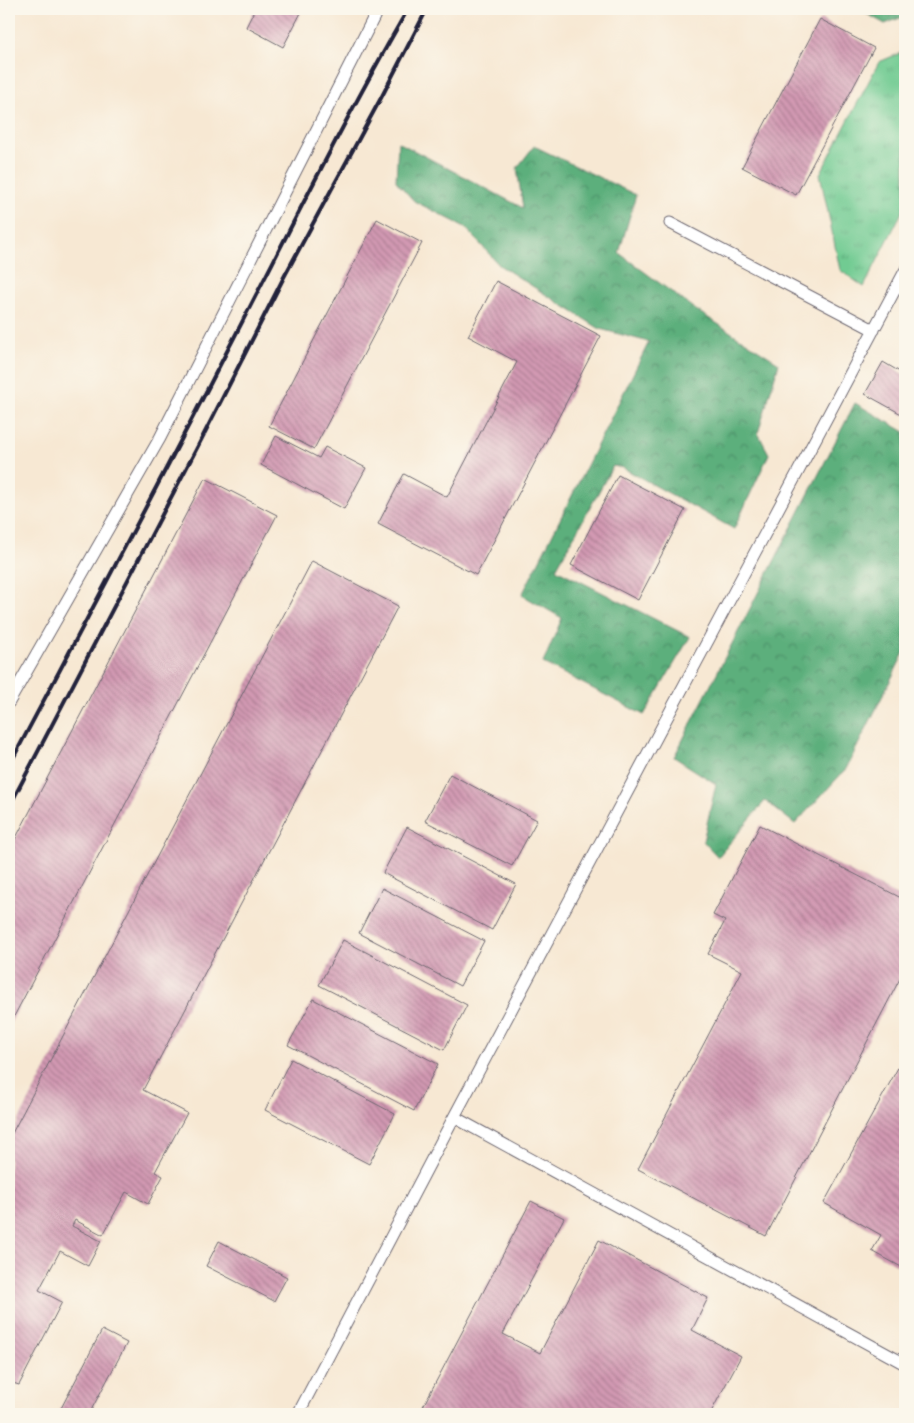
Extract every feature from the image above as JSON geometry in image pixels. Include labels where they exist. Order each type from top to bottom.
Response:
[{"type":"lane","points":[[9,702],[160,438],[378,9]]},
{"type":"lane","points":[[670,223],[874,330]]},
{"type":"lane","points":[[298,1414],[454,1117],[905,271]]},
{"type":"lane","points":[[454,1117],[905,1364]]},
{"type":"green space","points":[[858,9],[905,9],[905,16],[885,24]]},
{"type":"green space","points":[[905,51],[905,206],[864,287],[840,270],[820,174],[879,62]]},
{"type":"green space","points":[[398,142],[523,208],[517,168],[534,146],[636,195],[619,253],[696,310],[779,363],[758,433],[769,454],[734,529],[623,468],[613,466],[556,569],[690,637],[644,715],[543,663],[562,618],[522,595],[649,342],[600,329],[499,265],[465,227],[414,201],[396,181]]},
{"type":"green space","points":[[855,403],[905,432],[905,651],[846,769],[795,824],[765,801],[718,857],[703,841],[716,784],[674,757]]},
{"type":"building","points":[[255,9],[303,9],[283,47],[246,27]]},
{"type":"building","points":[[820,19],[874,48],[796,195],[742,167]]},
{"type":"building","points":[[377,219],[422,243],[314,449],[269,426]]},
{"type":"building","points":[[496,281],[601,336],[476,575],[378,524],[404,474],[447,497],[517,362],[468,336]]},
{"type":"building","points":[[883,362],[905,375],[905,416],[865,394]]},
{"type":"building","points":[[276,436],[319,458],[325,447],[366,468],[344,509],[261,465]]},
{"type":"building","points":[[618,475],[685,510],[638,600],[571,565]]},
{"type":"building","points":[[205,478],[277,515],[9,1026],[9,851]]},
{"type":"building","points":[[312,561],[398,606],[143,1090],[187,1113],[155,1172],[163,1176],[148,1204],[126,1192],[103,1235],[75,1220],[72,1226],[101,1241],[88,1266],[60,1251],[39,1290],[62,1302],[19,1385],[13,1383],[9,1391],[9,1139]]},
{"type":"building","points":[[450,774],[537,820],[512,866],[425,821]]},
{"type":"building","points":[[760,825],[905,900],[905,969],[766,1236],[638,1169],[742,971],[708,954],[725,921],[713,915]]},
{"type":"building","points":[[407,827],[516,884],[492,930],[383,873]]},
{"type":"building","points":[[382,888],[484,941],[460,986],[359,933]]},
{"type":"building","points":[[343,940],[467,1005],[444,1050],[319,985]]},
{"type":"building","points":[[313,999],[438,1064],[414,1111],[288,1045]]},
{"type":"building","points":[[905,1055],[905,1269],[872,1251],[881,1235],[824,1203]]},
{"type":"building","points":[[291,1059],[395,1114],[369,1164],[265,1110]]},
{"type":"building","points":[[531,1201],[564,1218],[503,1334],[540,1353],[599,1240],[708,1298],[692,1330],[741,1356],[710,1414],[419,1414]]},
{"type":"building","points":[[219,1241],[287,1277],[274,1301],[206,1266]]},
{"type":"building","points":[[102,1330],[127,1343],[89,1414],[58,1414]]},
{"type":"railway","points":[[9,766],[337,139],[408,9]]},
{"type":"railway","points":[[9,807],[284,277],[427,9]]}]
